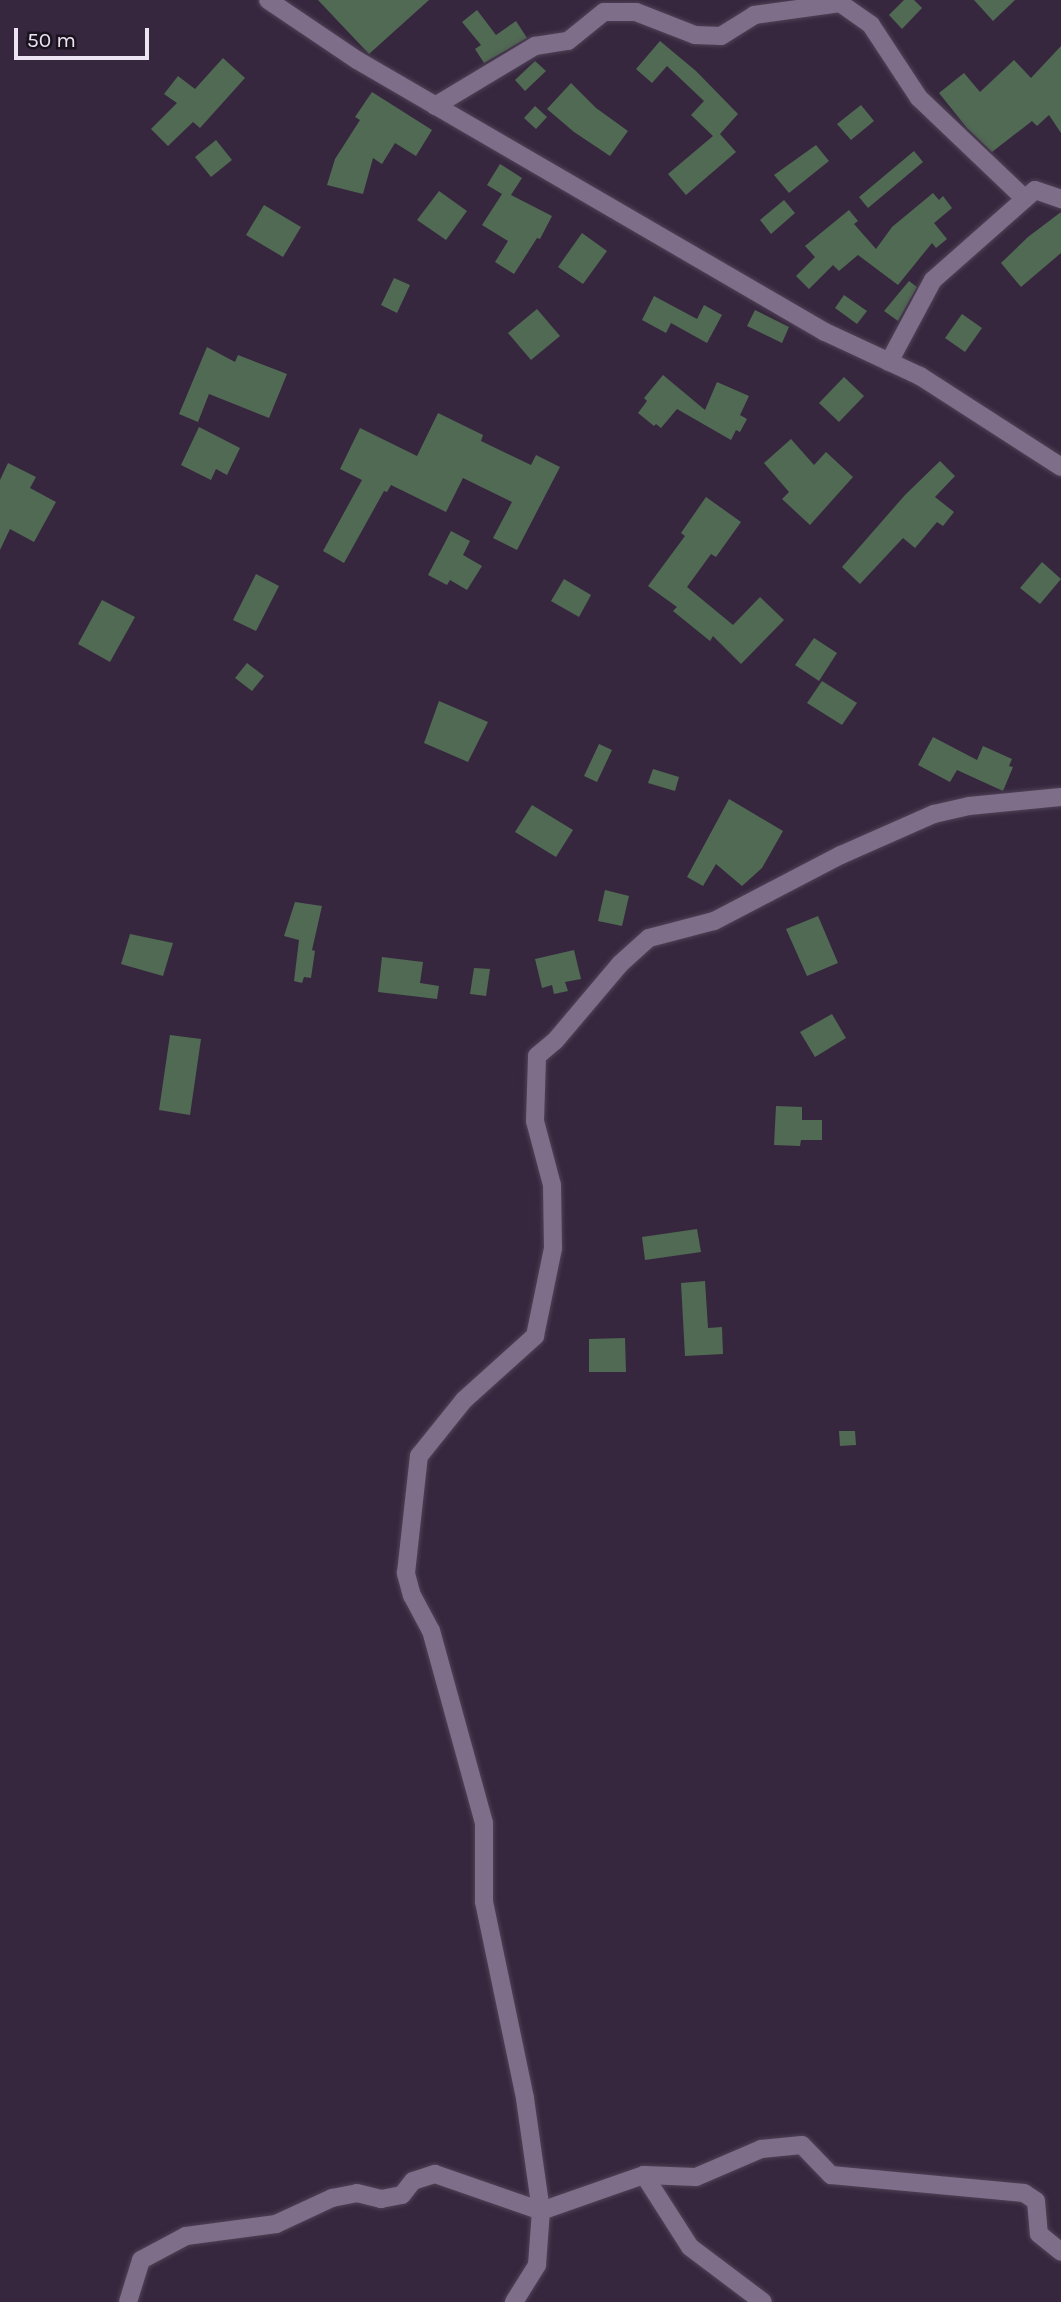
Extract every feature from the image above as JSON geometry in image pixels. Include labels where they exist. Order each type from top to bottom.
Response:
[{"type":"street","points":[[268,0],[357,60],[825,332],[920,376],[1061,467]]},
{"type":"street","points":[[435,106],[535,46],[568,41],[604,12],[636,12],[695,35],[721,36],[754,15],[840,4],[871,25],[919,98],[1025,199]]},
{"type":"street","points":[[889,362],[933,280],[1035,190],[1061,199]]},
{"type":"street","points":[[514,2302],[537,2265],[541,2211],[525,2098],[484,1902],[484,1823],[431,1631],[412,1596],[406,1573],[419,1456],[464,1400],[535,1336],[553,1248],[552,1185],[535,1121],[537,1056],[555,1041],[620,964],[649,938],[714,921],[841,855],[934,814],[969,806],[1061,797]]},
{"type":"street","points":[[128,2302],[141,2260],[186,2236],[276,2224],[332,2198],[357,2193],[381,2199],[402,2195],[413,2180],[435,2174],[541,2211],[644,2175],[696,2177],[761,2149],[802,2145],[831,2175],[1024,2193],[1036,2201],[1039,2234],[1061,2252]]},
{"type":"street","points":[[644,2175],[690,2247],[763,2302]]},
{"type":"building","points":[[318,0],[429,0],[369,54]]},
{"type":"building","points":[[904,0],[914,0],[922,8],[902,29],[889,15]]},
{"type":"building","points":[[974,0],[1015,0],[993,21]]},
{"type":"building","points":[[477,10],[496,35],[516,21],[527,38],[484,63],[475,49],[481,45],[462,22]]},
{"type":"building","points":[[660,41],[696,71],[738,114],[720,134],[736,152],[686,195],[668,174],[713,136],[691,115],[704,101],[667,66],[652,83],[636,69]]},
{"type":"building","points":[[1061,46],[1061,133],[1049,115],[1037,126],[1032,121],[992,152],[967,128],[939,93],[964,73],[980,92],[1014,60],[1031,78]]},
{"type":"building","points":[[223,58],[245,78],[200,128],[193,122],[168,146],[151,129],[177,103],[164,94],[178,76],[195,89]]},
{"type":"building","points":[[535,61],[546,71],[525,91],[515,80]]},
{"type":"building","points":[[571,83],[596,108],[628,131],[610,156],[574,132],[547,109]]},
{"type":"building","points":[[372,92],[432,130],[416,156],[395,143],[382,164],[373,158],[363,194],[327,185],[335,159],[360,120],[355,117]]},
{"type":"building","points":[[861,105],[874,121],[851,140],[837,124]]},
{"type":"building","points":[[535,106],[547,117],[536,129],[524,118]]},
{"type":"building","points":[[216,140],[232,160],[211,177],[195,157]]},
{"type":"building","points":[[816,145],[829,161],[789,193],[774,175]]},
{"type":"building","points":[[914,151],[923,162],[868,208],[859,197]]},
{"type":"building","points":[[500,164],[522,178],[511,195],[552,216],[540,239],[537,238],[514,274],[495,262],[508,241],[482,225],[502,194],[487,185]]},
{"type":"building","points":[[439,191],[467,211],[446,240],[417,220]]},
{"type":"building","points":[[933,193],[939,200],[943,196],[952,208],[934,223],[947,239],[936,248],[932,243],[898,285],[858,255],[839,271],[833,265],[809,289],[796,276],[815,257],[805,246],[849,210],[858,221],[854,224],[876,249],[892,227]]},
{"type":"building","points":[[784,200],[795,213],[771,234],[760,220]]},
{"type":"building","points":[[264,205],[301,227],[283,257],[246,235]]},
{"type":"building","points":[[1061,212],[1061,253],[1021,287],[1001,263],[1028,237]]},
{"type":"building","points":[[582,233],[607,251],[583,284],[558,267]]},
{"type":"building","points":[[394,278],[410,285],[397,313],[381,305]]},
{"type":"building","points":[[909,281],[917,287],[898,321],[884,311]]},
{"type":"building","points":[[844,295],[867,311],[857,324],[835,308]]},
{"type":"building","points":[[654,296],[697,319],[704,305],[722,315],[707,343],[671,323],[666,333],[642,320]]},
{"type":"building","points":[[537,309],[560,336],[531,360],[508,333]]},
{"type":"building","points":[[755,310],[789,327],[782,343],[747,326]]},
{"type":"building","points":[[962,314],[982,328],[965,352],[945,338]]},
{"type":"building","points":[[207,347],[235,362],[238,355],[287,374],[269,418],[209,394],[198,422],[179,414]]},
{"type":"building","points":[[663,375],[705,410],[717,382],[749,396],[740,415],[747,419],[740,432],[736,430],[731,440],[677,409],[661,428],[656,424],[654,426],[638,413],[647,401],[644,398]]},
{"type":"building","points":[[844,377],[864,396],[839,422],[819,403]]},
{"type":"building","points":[[438,413],[483,435],[481,441],[531,465],[536,455],[560,467],[517,550],[493,538],[512,502],[463,478],[446,512],[391,485],[387,492],[384,491],[344,563],[323,551],[362,480],[340,469],[360,428],[417,456]]},
{"type":"building","points":[[199,427],[240,448],[227,475],[216,469],[211,480],[181,465]]},
{"type":"building","points":[[791,439],[814,465],[826,452],[853,477],[810,525],[782,499],[789,492],[764,463]]},
{"type":"building","points":[[940,461],[955,476],[935,497],[954,512],[943,526],[937,522],[915,548],[903,538],[860,584],[842,567],[905,495]]},
{"type":"building","points":[[8,463],[36,477],[30,488],[56,502],[34,542],[10,529],[0,550],[0,480]]},
{"type":"building","points":[[706,497],[741,522],[716,557],[711,554],[687,587],[733,625],[760,597],[784,620],[741,664],[713,636],[710,641],[673,611],[677,607],[648,586],[685,536],[681,533]]},
{"type":"building","points":[[451,531],[470,541],[463,555],[482,566],[467,590],[450,580],[447,585],[428,575]]},
{"type":"building","points":[[1042,562],[1061,579],[1040,604],[1020,588]]},
{"type":"building","points":[[256,574],[279,586],[256,631],[233,620]]},
{"type":"building","points":[[564,579],[591,595],[579,617],[551,601]]},
{"type":"building","points":[[102,600],[135,617],[110,662],[78,644]]},
{"type":"building","points":[[814,638],[837,653],[819,681],[795,665]]},
{"type":"building","points":[[247,663],[264,676],[252,691],[235,678]]},
{"type":"building","points":[[822,681],[857,703],[842,725],[807,703]]},
{"type":"building","points":[[439,701],[488,722],[468,762],[424,743]]},
{"type":"building","points":[[933,737],[977,760],[983,746],[1012,759],[1009,766],[1013,767],[1003,791],[957,770],[950,782],[918,765]]},
{"type":"building","points":[[599,744],[612,750],[597,782],[584,776]]},
{"type":"building","points":[[653,769],[679,777],[675,791],[648,783]]},
{"type":"building","points":[[729,799],[783,831],[762,868],[742,886],[716,864],[703,886],[687,877]]},
{"type":"building","points":[[532,805],[573,830],[556,857],[515,832]]},
{"type":"building","points":[[605,890],[629,896],[622,926],[598,921]]},
{"type":"building","points":[[295,902],[322,906],[312,950],[315,951],[311,978],[304,977],[302,983],[294,981],[299,940],[284,936]]},
{"type":"building","points":[[818,916],[838,963],[807,976],[786,929]]},
{"type":"building","points":[[130,934],[173,943],[163,976],[121,964]]},
{"type":"building","points":[[574,950],[581,979],[565,982],[568,991],[554,994],[552,985],[542,988],[535,959]]},
{"type":"building","points":[[382,957],[423,962],[420,983],[439,986],[437,999],[378,992]]},
{"type":"building","points":[[474,968],[490,969],[486,996],[470,994]]},
{"type":"building","points":[[832,1014],[846,1038],[815,1057],[800,1032]]},
{"type":"building","points":[[170,1035],[201,1039],[190,1115],[159,1110]]},
{"type":"building","points":[[776,1106],[802,1107],[802,1120],[822,1120],[822,1140],[801,1140],[800,1146],[774,1145]]},
{"type":"building","points":[[697,1229],[701,1252],[645,1260],[642,1237]]},
{"type":"building","points":[[705,1281],[708,1328],[722,1327],[723,1354],[685,1356],[681,1283]]},
{"type":"building","points":[[625,1338],[626,1372],[589,1372],[589,1339]]},
{"type":"building","points":[[839,1431],[855,1431],[856,1445],[840,1446]]}]
